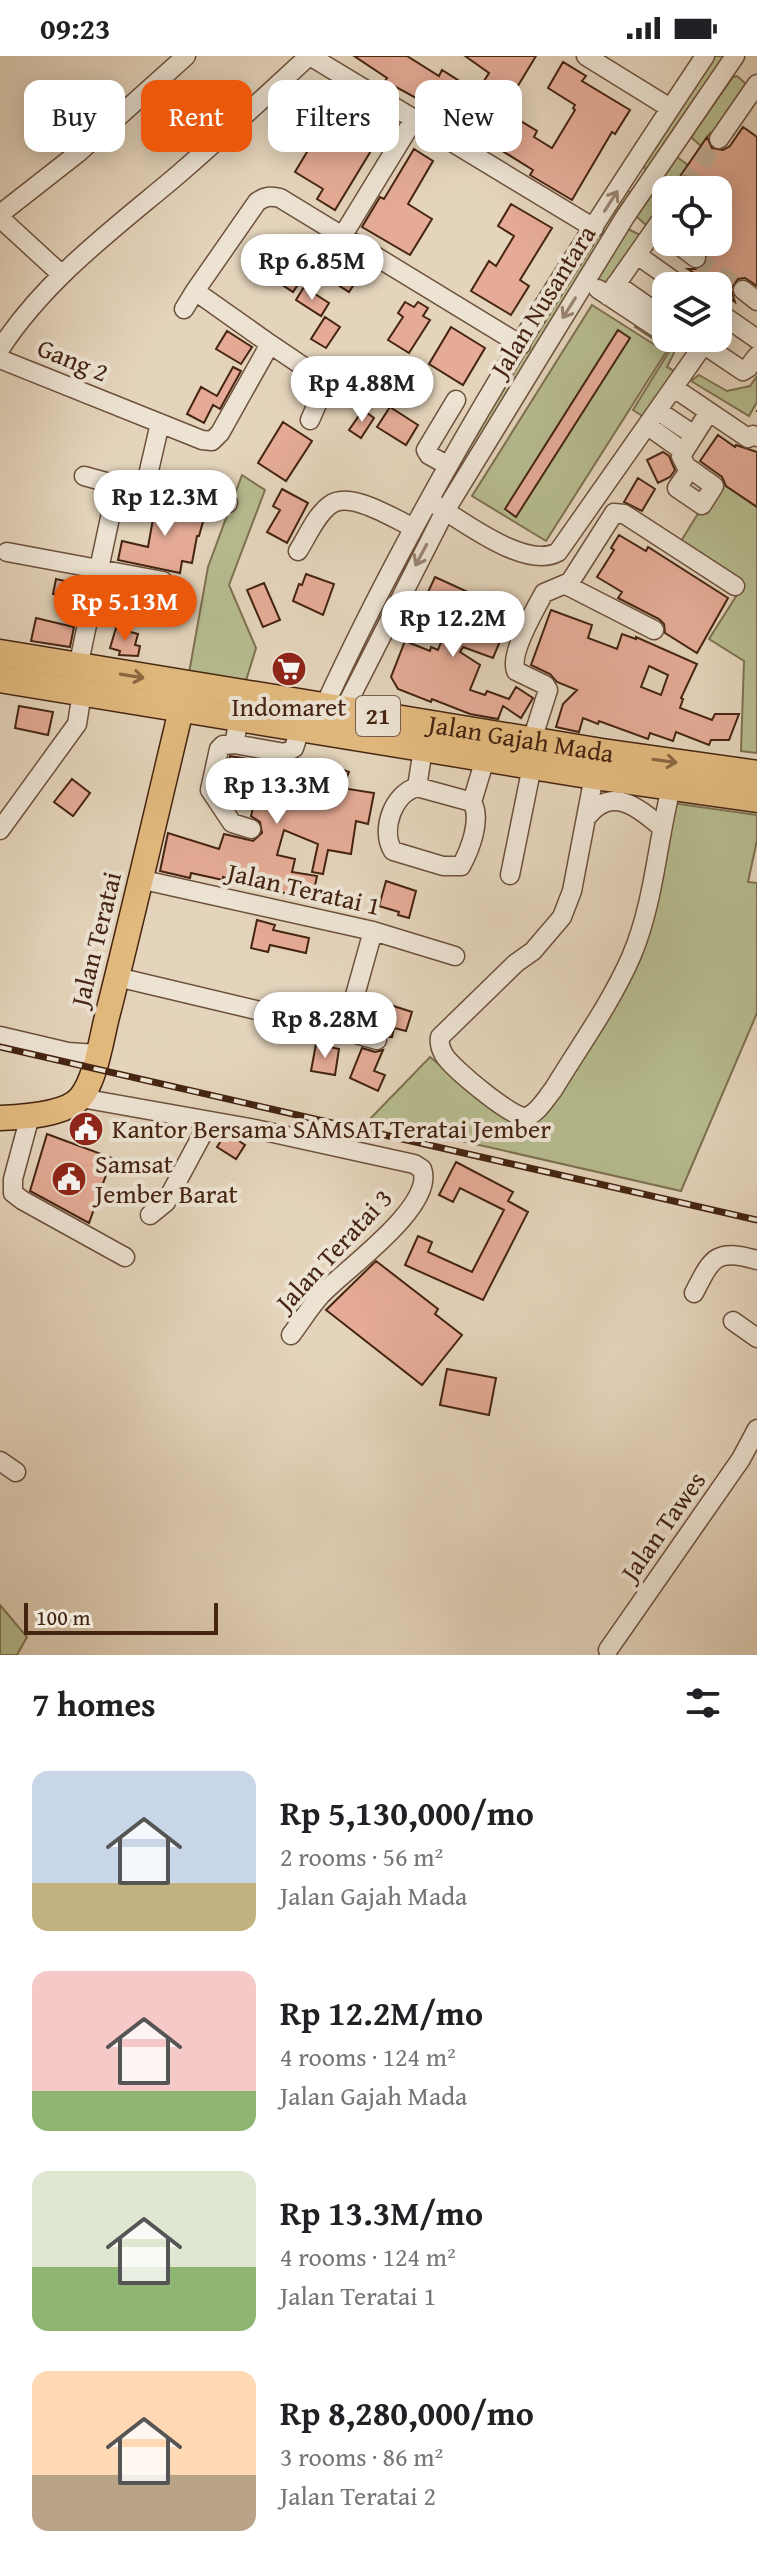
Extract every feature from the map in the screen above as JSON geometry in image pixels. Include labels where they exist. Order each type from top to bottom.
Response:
[{"type":"highway","name":"Jalan Gajah Mada","points":[[0,653],[181,710],[236,732],[300,729],[485,759],[532,753],[594,776],[757,799]]},
{"type":"highway","name":"Jalan Gajah Mada","points":[[0,679],[80,680],[334,708],[532,753],[757,774]]},
{"type":"main road","name":"Jalan Teratai","points":[[81,1098],[97,1054],[117,977],[181,710]]},
{"type":"main road","points":[[0,1118],[30,1116],[61,1109],[81,1098]]},
{"type":"street","points":[[61,274],[0,218],[4,211],[78,153],[186,56]]},
{"type":"street","points":[[0,349],[21,317],[61,274],[195,160],[310,56],[594,228]]},
{"type":"street","points":[[586,56],[670,108]]},
{"type":"street","name":"Jalan Nusantara","points":[[334,708],[426,500],[594,228],[705,56]]},
{"type":"street","points":[[719,139],[757,84],[732,60]]},
{"type":"street","name":"Jalan Nusantara","points":[[334,708],[445,511],[625,217],[732,60]]},
{"type":"street","points":[[343,235],[414,119]]},
{"type":"street","points":[[627,176],[644,188]]},
{"type":"street","points":[[184,309],[257,202],[265,197],[280,198],[521,345]]},
{"type":"street","points":[[625,217],[652,226]]},
{"type":"street","points":[[612,290],[652,237]]},
{"type":"street","points":[[637,255],[661,272]]},
{"type":"street","points":[[586,281],[612,290],[652,311]]},
{"type":"street","points":[[612,290],[652,323]]},
{"type":"street","points":[[195,291],[310,371],[325,386],[310,420]]},
{"type":"street","points":[[732,320],[754,332]]},
{"type":"street","name":"Gang 2","points":[[0,359],[202,440],[216,439],[270,344]]},
{"type":"street","points":[[426,500],[514,552],[552,555],[565,544],[608,478],[621,465],[674,388],[690,352]]},
{"type":"street","points":[[714,352],[743,371],[757,356]]},
{"type":"street","points":[[674,388],[748,438],[753,435],[757,437]]},
{"type":"street","points":[[447,465],[426,450],[456,400]]},
{"type":"street","points":[[687,458],[709,412]]},
{"type":"street","points":[[653,418],[714,485],[709,496]]},
{"type":"street","points":[[145,488],[160,423]]},
{"type":"street","points":[[84,476],[117,485],[228,503]]},
{"type":"street","points":[[0,830],[77,724],[80,680],[97,569],[117,485]]},
{"type":"street","points":[[298,551],[326,509],[338,500],[355,501],[412,527]]},
{"type":"street","points":[[510,875],[532,753],[548,690],[545,685],[516,671],[514,661],[544,593],[566,585],[612,515],[618,512],[735,586]]},
{"type":"street","points":[[7,552],[163,581]]},
{"type":"street","points":[[566,585],[654,630]]},
{"type":"street","points":[[236,732],[219,749],[210,790],[232,823],[251,829]]},
{"type":"street","points":[[417,787],[423,749]]},
{"type":"street","points":[[472,802],[485,759]]},
{"type":"street","points":[[594,776],[572,891],[562,917],[533,951],[516,963],[440,1037],[439,1044],[454,1068],[493,1099],[521,1116],[539,1108],[553,1090],[631,956],[646,912],[671,788]]},
{"type":"street","points":[[417,787],[472,802],[476,809],[474,832],[461,866],[443,866],[393,851],[388,838],[398,798],[406,790],[417,787]]},
{"type":"street","points":[[588,816],[597,804],[625,802],[661,827]]},
{"type":"street","name":"Jalan Teratai 1","points":[[139,879],[373,931],[455,956]]},
{"type":"street","points":[[345,1031],[373,931]]},
{"type":"street","points":[[117,977],[377,1040]]},
{"type":"street","points":[[0,1036],[68,1052],[97,1054]]},
{"type":"street","name":"Jalan Teratai 3","points":[[81,1098],[255,1129],[414,1164],[422,1169],[424,1174],[411,1207],[391,1232],[321,1295],[291,1335]]},
{"type":"street","points":[[30,1116],[13,1179],[13,1193],[125,1257]]},
{"type":"street","points":[[150,1215],[166,1202],[209,1122]]},
{"type":"street","points":[[694,1293],[709,1264],[720,1255],[735,1253],[757,1260]]},
{"type":"street","points":[[733,1321],[757,1338]]},
{"type":"street","name":"Jalan Tawes","points":[[608,1650],[741,1459],[757,1429]]},
{"type":"street","points":[[0,1461],[16,1472]]},
{"type":"green space","points":[[715,56],[727,56],[648,169],[645,169],[643,163]]},
{"type":"green space","points":[[737,76],[746,84],[713,135],[710,133],[701,146],[691,137],[733,77]]},
{"type":"green space","points":[[677,157],[688,165],[682,176],[664,176]]},
{"type":"green space","points":[[626,190],[631,193],[444,498],[440,499],[475,434]]},
{"type":"green space","points":[[652,193],[652,221],[646,225],[636,216]]},
{"type":"green space","points":[[628,229],[640,235],[607,288],[596,282]]},
{"type":"green space","points":[[592,305],[652,343],[652,352],[666,352],[546,541],[472,496]]},
{"type":"green space","points":[[637,324],[652,334],[652,338],[635,327]]},
{"type":"green space","points":[[669,352],[674,352],[667,367],[678,373],[647,419],[633,410]]},
{"type":"green space","points":[[699,375],[727,391],[750,386],[757,376],[757,402],[749,416],[691,381]]},
{"type":"green space","points":[[242,475],[265,490],[229,585],[256,648],[244,687],[189,673],[208,567]]},
{"type":"green space","points":[[724,484],[757,506],[757,753],[741,751],[744,661],[709,639],[742,587],[678,546],[699,512],[670,494],[673,489],[706,510]]},
{"type":"green space","points":[[672,803],[757,815],[757,840],[748,882],[757,883],[757,1013],[681,1191],[369,1120],[430,1057],[511,1122],[533,1124],[546,1113],[643,952]]},
{"type":"green space","points":[[0,1605],[27,1637],[17,1655],[0,1655]]},
{"type":"building","points":[[354,56],[407,56],[439,76],[442,70],[458,80],[415,80],[415,98],[399,89],[399,80],[386,80]]},
{"type":"building","points":[[465,56],[536,56],[521,80],[485,80],[489,73]]},
{"type":"building","points":[[563,62],[586,76],[582,81],[630,110],[615,134],[612,132],[572,200],[530,175],[533,170],[504,152],[522,152],[522,122],[537,131],[534,137],[552,148],[575,110],[575,105],[548,88]]},
{"type":"building","points":[[743,127],[757,137],[757,286],[745,278],[738,279],[732,288],[732,272],[692,272],[688,269],[701,269],[707,256],[732,256],[732,176],[681,175],[707,137],[712,148],[723,150],[730,146]]},
{"type":"building","points":[[414,149],[433,161],[408,204],[432,219],[410,255],[362,227],[380,197],[384,199]]},
{"type":"building","points":[[307,152],[370,152],[335,210],[317,199],[323,189],[295,172]]},
{"type":"building","points":[[511,204],[552,228],[520,280],[529,286],[511,315],[471,291],[489,261],[496,266],[514,236],[498,226]]},
{"type":"building","points":[[331,245],[365,267],[349,292],[315,270]]},
{"type":"building","points":[[285,265],[303,277],[293,292],[275,280]]},
{"type":"building","points":[[304,287],[329,303],[321,316],[296,300]]},
{"type":"building","points":[[405,302],[414,307],[418,302],[428,308],[423,316],[430,320],[409,353],[388,340],[403,317],[398,313]]},
{"type":"building","points":[[325,317],[340,327],[326,348],[311,339]]},
{"type":"building","points":[[451,327],[485,348],[463,385],[429,364]]},
{"type":"building","points":[[618,330],[630,338],[516,517],[505,509]]},
{"type":"building","points":[[227,331],[252,347],[241,364],[216,349]]},
{"type":"building","points":[[233,367],[241,371],[220,409],[213,405],[204,423],[187,414],[201,387],[217,396]]},
{"type":"building","points":[[390,407],[418,425],[406,445],[377,427]]},
{"type":"building","points":[[363,410],[374,418],[361,438],[349,430]]},
{"type":"building","points":[[283,422],[312,441],[286,481],[258,463]]},
{"type":"building","points":[[718,435],[735,447],[757,452],[757,507],[726,486],[722,477],[700,461]]},
{"type":"building","points":[[663,452],[669,456],[675,470],[670,477],[658,483],[647,460]]},
{"type":"building","points":[[638,478],[655,489],[642,511],[624,502]]},
{"type":"building","points":[[282,489],[308,503],[287,543],[267,532],[280,510],[273,506]]},
{"type":"building","points":[[128,504],[181,512],[183,507],[206,511],[192,563],[182,561],[180,573],[118,560],[122,541],[148,547],[153,519],[126,514]]},
{"type":"building","points":[[619,535],[646,551],[648,547],[728,598],[697,653],[665,633],[664,624],[659,619],[618,598],[622,592],[597,577],[614,550],[611,548]]},
{"type":"building","points":[[306,574],[334,584],[323,615],[293,601]]},
{"type":"building","points":[[435,577],[470,593],[460,616],[503,634],[493,658],[463,647],[460,652],[480,665],[470,690],[485,695],[487,691],[509,699],[516,687],[533,698],[521,718],[503,706],[498,719],[470,714],[398,689],[391,677],[405,641],[430,651],[431,647],[438,650],[446,629],[417,616]]},
{"type":"building","points":[[56,579],[78,584],[75,599],[53,594]]},
{"type":"building","points":[[264,583],[280,620],[263,627],[247,590]]},
{"type":"building","points":[[551,610],[592,625],[588,638],[617,649],[622,634],[636,637],[697,664],[681,698],[680,708],[712,720],[715,714],[739,714],[729,740],[711,740],[709,745],[676,732],[673,741],[650,733],[648,739],[583,718],[579,732],[556,727],[563,704],[577,690],[557,682],[550,674],[531,665]],"holes":[[[649,666],[668,675],[661,695],[641,687]]]},
{"type":"building","points":[[36,618],[74,627],[70,647],[31,641]]},
{"type":"building","points":[[116,628],[138,634],[135,645],[140,646],[138,656],[119,655],[120,651],[110,648]]},
{"type":"building","points":[[19,706],[53,712],[48,735],[15,728]]},
{"type":"building","points":[[230,756],[283,765],[292,763],[318,768],[319,765],[335,771],[336,767],[349,772],[342,788],[374,793],[368,824],[356,821],[351,854],[328,850],[323,874],[312,872],[318,844],[284,830],[277,855],[295,859],[292,872],[317,876],[312,900],[223,877],[223,880],[191,873],[190,878],[160,871],[168,833],[219,849],[224,834],[253,841],[262,833],[260,822],[251,816],[255,799],[226,793],[223,788]]},
{"type":"building","points":[[72,779],[90,793],[73,816],[54,802]]},
{"type":"building","points":[[386,881],[416,891],[409,918],[379,906]]},
{"type":"building","points":[[257,920],[275,925],[273,930],[309,938],[306,953],[270,945],[268,952],[251,948]]},
{"type":"building","points":[[378,1001],[412,1012],[406,1031],[394,1028],[392,1037],[388,1037],[385,1031],[372,1026]]},
{"type":"building","points":[[316,1044],[339,1049],[335,1075],[311,1071]]},
{"type":"building","points":[[362,1048],[375,1052],[383,1050],[374,1071],[385,1075],[378,1091],[350,1078]]},
{"type":"building","name":"Samsat Jember Barat","points":[[47,1134],[112,1158],[89,1223],[30,1191]]},
{"type":"building","points":[[224,1136],[233,1137],[245,1145],[236,1159],[217,1147]]},
{"type":"building","points":[[456,1162],[513,1192],[508,1201],[528,1212],[483,1300],[405,1265],[418,1236],[432,1242],[428,1252],[472,1272],[504,1210],[460,1188],[453,1202],[439,1195]]},
{"type":"building","points":[[376,1261],[438,1309],[435,1314],[462,1335],[422,1385],[326,1310]]},
{"type":"building","points":[[447,1369],[496,1378],[489,1415],[440,1405]]},
{"type":"tunnel","points":[[692,176],[719,139]]},
{"type":"tunnel","points":[[696,258],[743,290]]},
{"type":"railway","points":[[0,1047],[757,1220]]},
{"type":"place","name":"Indomaret","points":[[289,669]]},
{"type":"place","name":"Kantor Bersama SAMSAT Teratai Jember","points":[[86,1129]]},
{"type":"place","name":"Samsat Jember Barat","points":[[69,1179]]}]
